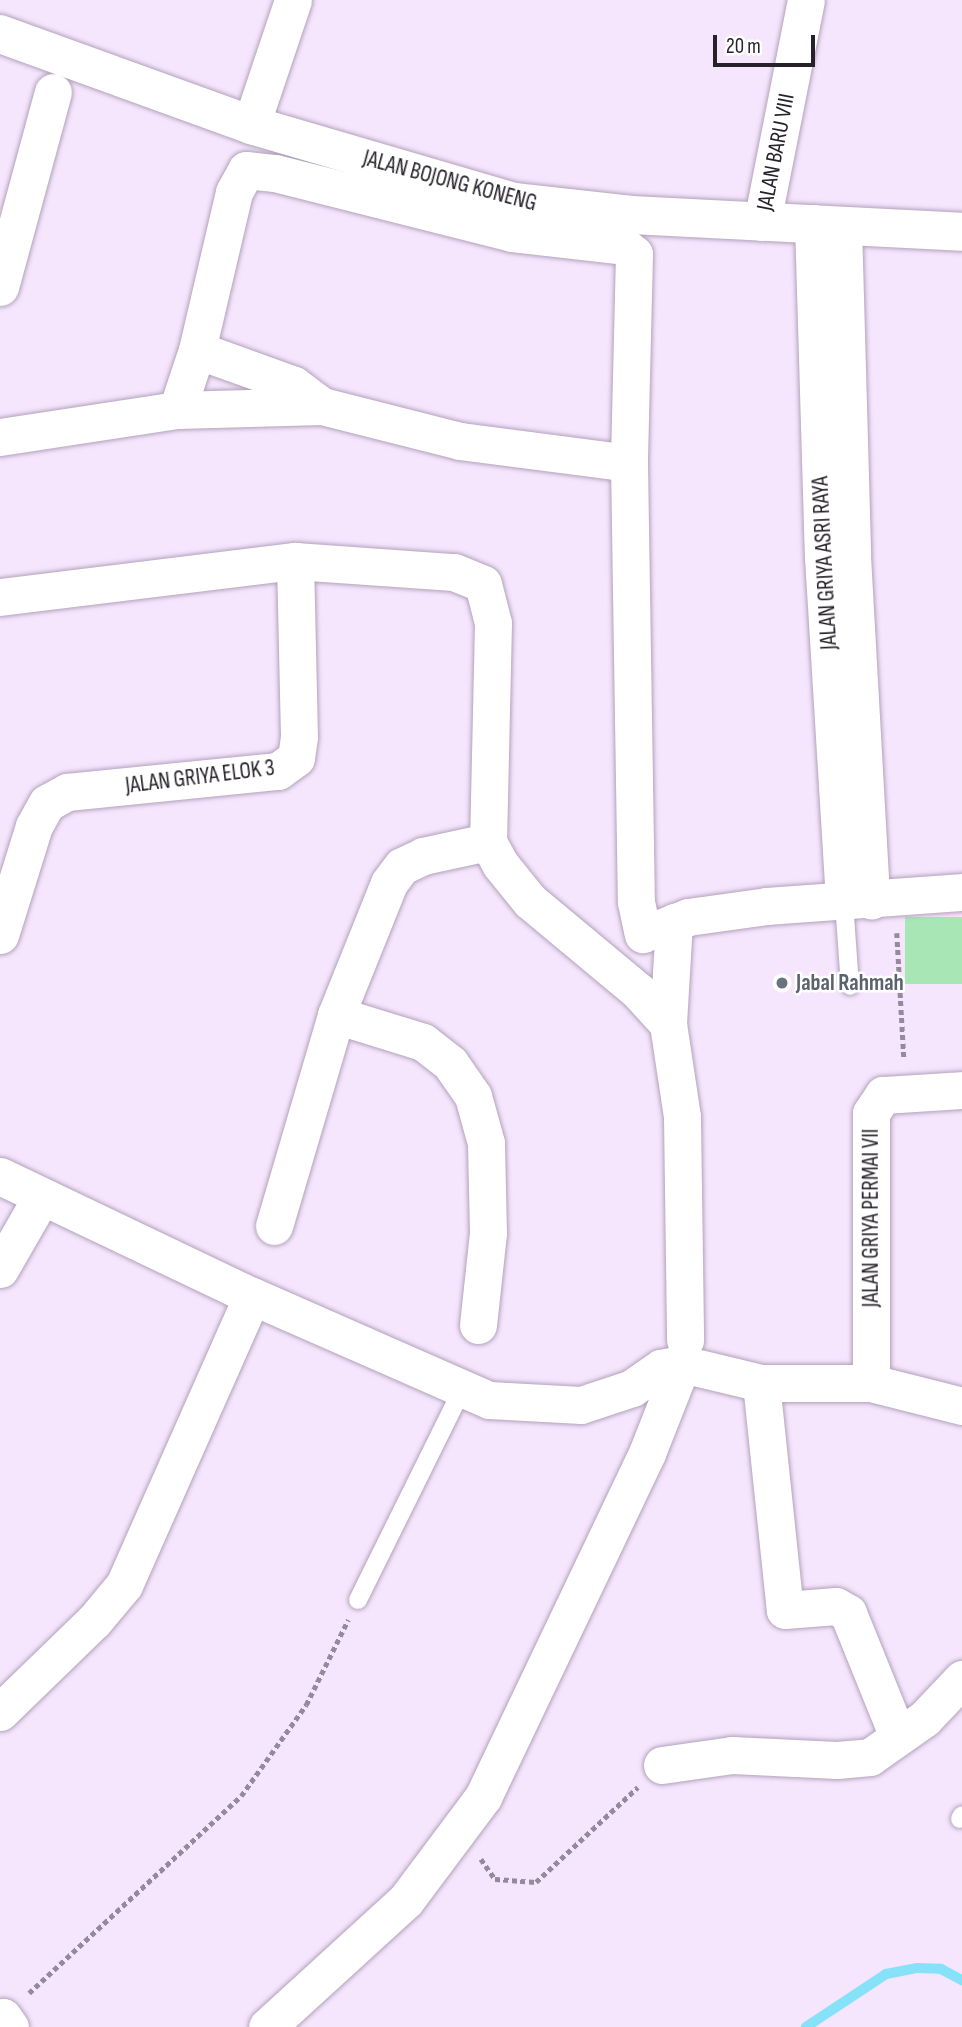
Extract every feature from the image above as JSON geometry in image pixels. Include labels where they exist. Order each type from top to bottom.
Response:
[{"type":"street","points":[[251,125],[293,0]]},
{"type":"street","name":"JALAN BARU VIII","points":[[762,222],[806,0]]},
{"type":"street","name":"JALAN BOJONG KONENG","points":[[0,34],[251,125],[514,202],[631,215],[962,232]]},
{"type":"street","points":[[0,287],[53,92]]},
{"type":"street","points":[[177,410],[197,350],[234,192],[246,170],[275,173],[512,233],[624,246],[634,254],[629,463],[636,902],[658,928],[668,1024],[682,1117],[684,1352],[647,1453],[483,1797],[406,1900],[267,2027]]},
{"type":"street","name":"JALAN GRIYA ASRI RAYA","points":[[828,225],[838,556],[857,901]]},
{"type":"street","points":[[197,350],[294,385],[322,405]]},
{"type":"street","points":[[0,437],[177,410],[322,405],[460,441],[629,463]]},
{"type":"street","points":[[0,597],[295,561],[454,572],[482,584],[493,623],[488,842],[500,864],[530,901],[602,960],[668,1024]]},
{"type":"street","name":"JALAN GRIYA ELOK 3","points":[[0,935],[34,826],[47,803],[67,792],[278,771],[296,758],[299,737],[295,561]]},
{"type":"street","points":[[274,1226],[336,1015],[388,883],[402,866],[423,856],[488,842]]},
{"type":"street","points":[[602,960],[658,928],[767,906],[962,892]]},
{"type":"street","points":[[336,1015],[423,1042],[450,1063],[473,1096],[486,1143],[488,1233],[478,1325]]},
{"type":"street","name":"JALAN GRIYA PERMAI VII","points":[[871,1383],[871,1113],[883,1095],[962,1090]]},
{"type":"street","points":[[0,1176],[252,1296],[489,1400],[581,1405],[632,1388],[684,1352]]},
{"type":"street","points":[[0,1269],[42,1196]]},
{"type":"street","points":[[0,1712],[57,1660],[124,1585],[252,1296]]},
{"type":"street","points":[[684,1352],[761,1383],[871,1383],[962,1406]]},
{"type":"street","points":[[761,1383],[785,1610],[836,1606],[848,1613],[897,1734]]},
{"type":"street","points":[[662,1765],[732,1755],[837,1760],[870,1756],[897,1734],[925,1718],[962,1679]]},
{"type":"lane","points":[[850,986],[857,901]]},
{"type":"lane","points":[[358,1600],[462,1390]]},
{"type":"path","points":[[897,927],[902,1031]]},
{"type":"path","points":[[4,2021],[241,1796],[306,1705],[358,1600]]},
{"type":"path","points":[[460,1830],[495,1879],[536,1882],[662,1765]]},
{"type":"green space","points":[[905,917],[962,917],[962,984],[905,984]]},
{"type":"waterway","points":[[806,2027],[886,1974],[917,1968],[941,1969],[962,1980]]},
{"type":"place","name":"Jabal Rahmah","points":[[782,983]]}]
